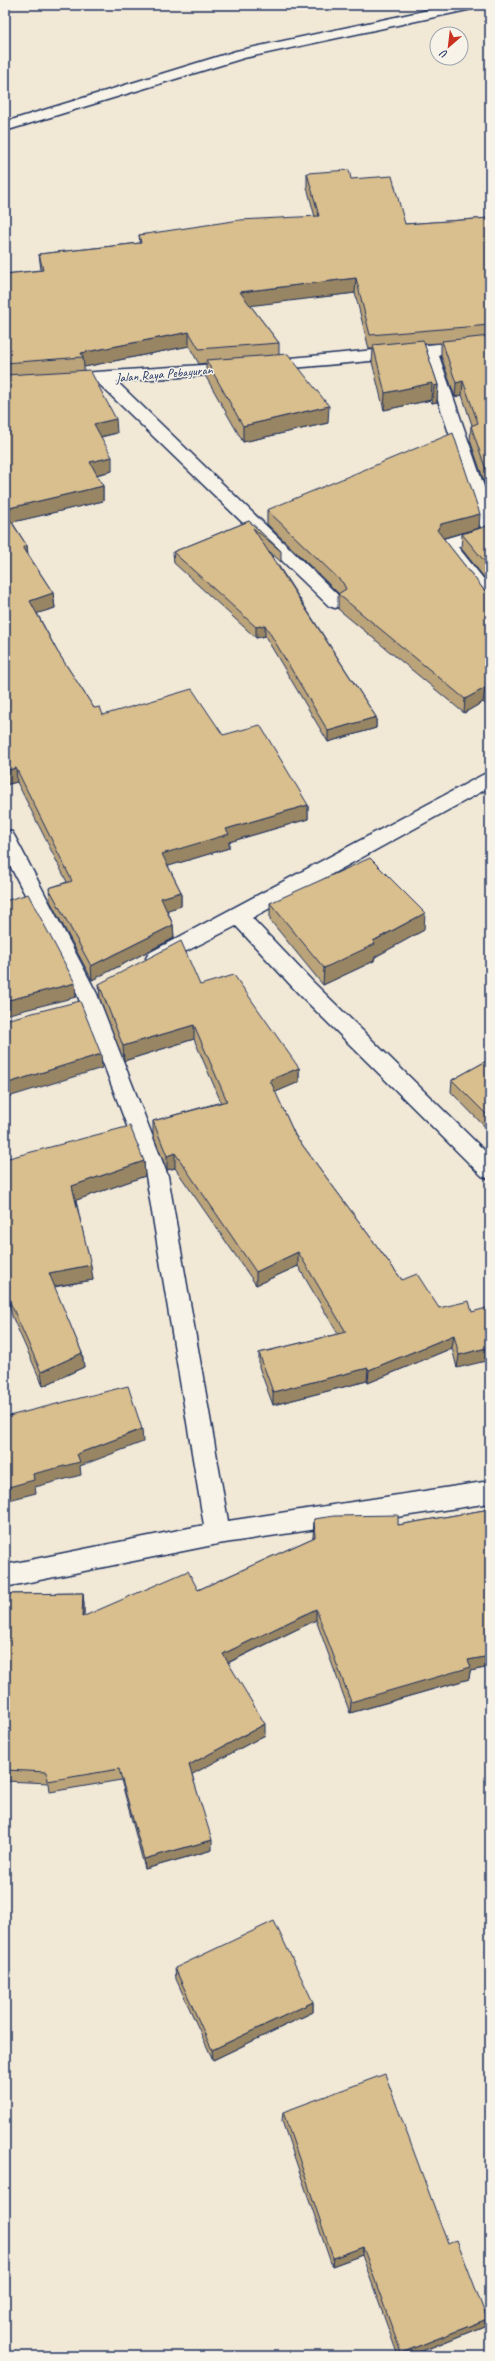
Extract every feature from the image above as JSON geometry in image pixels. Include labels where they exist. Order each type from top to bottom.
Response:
[{"type":"street","points":[[5,128],[241,54],[472,5]]},
{"type":"street","name":"Jalan Raya Pebayuran","points":[[5,383],[104,379],[490,344]]},
{"type":"street","points":[[429,350],[490,530],[446,544],[490,599]]},
{"type":"street","points":[[104,379],[335,602]]},
{"type":"street","points":[[142,966],[238,916],[490,778]]},
{"type":"street","points":[[5,837],[87,998],[156,1176],[218,1533]]},
{"type":"street","points":[[238,916],[305,987],[490,1170]]},
{"type":"street","points":[[5,1576],[218,1533],[490,1492]]},
{"type":"building","points":[[349,170],[351,179],[392,176],[405,224],[490,218],[490,325],[370,335],[356,278],[240,292],[279,343],[199,349],[189,332],[81,353],[83,357],[5,363],[5,274],[43,270],[39,254],[141,243],[139,235],[240,220],[319,216],[307,173]]},
{"type":"building","points":[[490,336],[490,481],[471,426],[478,423],[463,381],[456,383],[442,341]]},
{"type":"building","points":[[423,340],[438,385],[434,386],[432,383],[385,393],[373,345]]},
{"type":"building","points":[[288,354],[329,406],[243,426],[206,360]]},
{"type":"building","points":[[90,370],[116,419],[94,424],[112,457],[90,462],[103,486],[5,509],[5,375]]},
{"type":"building","points":[[453,433],[480,514],[441,524],[437,530],[484,590],[490,590],[490,692],[485,688],[465,699],[338,594],[346,589],[343,583],[267,510]]},
{"type":"building","points":[[5,512],[27,546],[23,547],[53,593],[30,601],[57,651],[94,708],[100,707],[103,715],[192,689],[223,735],[260,725],[308,805],[226,829],[229,834],[162,854],[181,892],[161,898],[173,925],[91,966],[49,888],[72,881],[16,768],[5,771]]},
{"type":"building","points":[[249,521],[281,551],[253,528],[376,717],[328,731],[265,625],[256,627],[173,552]]},
{"type":"building","points":[[490,525],[490,568],[462,534]]},
{"type":"building","points":[[370,858],[425,913],[373,941],[375,944],[324,968],[270,903]]},
{"type":"building","points":[[28,894],[75,983],[5,1001],[5,901]]},
{"type":"building","points":[[181,941],[200,985],[234,975],[299,1068],[270,1080],[295,1135],[402,1280],[417,1274],[439,1308],[469,1301],[472,1312],[490,1307],[490,1347],[459,1355],[454,1335],[369,1370],[368,1368],[273,1392],[259,1353],[346,1332],[298,1252],[256,1272],[175,1153],[167,1156],[153,1121],[227,1101],[194,1025],[123,1046],[99,984]]},
{"type":"building","points":[[80,1001],[101,1054],[5,1084],[5,1020]]},
{"type":"building","points":[[490,1059],[490,1118],[452,1080]]},
{"type":"building","points":[[130,1126],[144,1161],[72,1186],[91,1265],[49,1273],[82,1353],[41,1372],[10,1302],[5,1280],[5,1159]]},
{"type":"building","points":[[128,1386],[142,1429],[77,1454],[80,1462],[33,1474],[34,1480],[5,1488],[5,1417]]},
{"type":"building","points":[[490,1509],[490,1656],[468,1660],[471,1667],[351,1702],[316,1609],[223,1654],[265,1724],[189,1765],[212,1840],[144,1859],[119,1769],[48,1781],[47,1772],[5,1770],[5,1587],[8,1587],[8,1594],[83,1593],[82,1617],[188,1571],[198,1590],[315,1537],[314,1519],[334,1516],[398,1515],[398,1525]]},
{"type":"building","points":[[274,1921],[313,2002],[212,2050],[175,1968]]},
{"type":"building","points":[[385,2074],[448,2244],[457,2240],[487,2319],[401,2353],[363,2247],[333,2258],[283,2112]]}]
